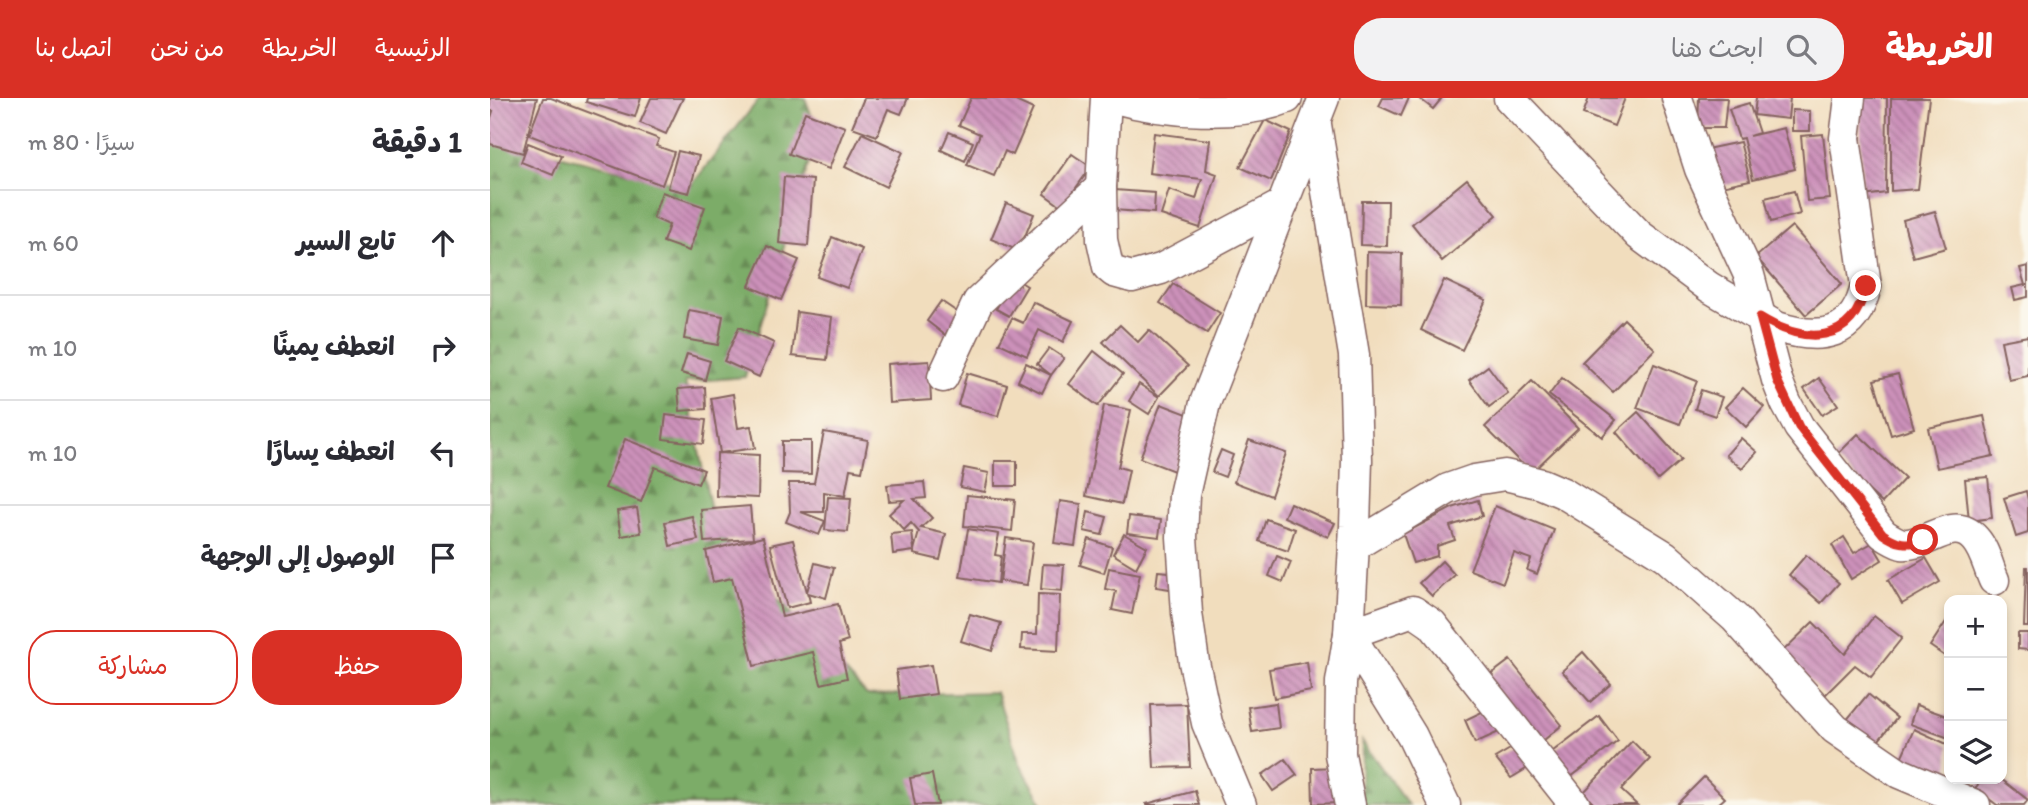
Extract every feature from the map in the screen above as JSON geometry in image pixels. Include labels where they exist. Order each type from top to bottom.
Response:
[{"type":"street","points":[[1106,98],[1101,187],[1102,240],[1108,267],[1121,275],[1132,277],[1161,270],[1283,204]]},
{"type":"street","points":[[1115,98],[1200,111],[1247,109],[1287,98]]},
{"type":"street","points":[[1508,98],[1639,235],[1709,287],[1777,327],[1814,335],[1833,333],[1850,322],[1862,305],[1866,286],[1845,138],[1850,98]]},
{"type":"street","points":[[1677,98],[1700,169],[1749,275],[1777,380],[1799,427],[1883,534],[1902,544],[1913,544],[1947,530],[1968,533],[1981,549],[1994,580]]},
{"type":"street","points":[[1241,805],[1207,723],[1194,662],[1187,613],[1182,537],[1184,495],[1205,403],[1320,110]]},
{"type":"street","points":[[1320,110],[1354,355],[1357,460],[1354,546],[1349,634],[1341,681],[1340,754],[1350,805]]},
{"type":"street","points":[[943,377],[978,302],[1101,187]]},
{"type":"street","points":[[1354,546],[1448,489],[1474,480],[1505,475],[1542,484],[1563,493],[1665,556],[1735,618],[1835,729],[1899,774],[1975,805]]},
{"type":"street","points":[[1349,634],[1413,611],[1432,624],[1576,805]]},
{"type":"street","points":[[1349,634],[1412,736],[1445,805]]},
{"type":"green space","points":[[760,98],[805,98],[818,133],[745,377],[685,382],[715,530],[867,695],[996,692],[1020,764],[1044,805],[490,805],[490,112],[500,141],[690,187]]},
{"type":"green space","points":[[1362,741],[1408,805],[1361,805]]},
{"type":"building","points":[[490,98],[537,98],[523,153],[490,144],[493,111],[490,111]]},
{"type":"building","points":[[543,98],[551,98],[659,139],[656,146],[674,152],[662,185],[529,135]]},
{"type":"building","points":[[587,98],[641,98],[635,117],[586,102]]},
{"type":"building","points":[[651,98],[683,98],[666,134],[640,123]]},
{"type":"building","points":[[864,98],[908,98],[901,114],[888,109],[877,136],[852,127]]},
{"type":"building","points":[[971,98],[1009,98],[1033,109],[1013,155],[1005,151],[994,176],[967,165],[980,134],[959,125]]},
{"type":"building","points":[[1383,98],[1409,98],[1401,116],[1379,106]]},
{"type":"building","points":[[1419,98],[1442,98],[1433,109]]},
{"type":"building","points":[[1589,98],[1625,98],[1614,126],[1583,114]]},
{"type":"building","points":[[1699,98],[1727,98],[1724,128],[1698,128]]},
{"type":"building","points":[[1756,98],[1790,98],[1788,119],[1754,115]]},
{"type":"building","points":[[1860,98],[1887,98],[1886,193],[1862,196]]},
{"type":"building","points":[[1891,98],[1929,98],[1918,189],[1891,191]]},
{"type":"building","points":[[1749,103],[1759,133],[1749,136],[1784,128],[1795,169],[1753,179],[1743,138],[1739,139],[1729,109]]},
{"type":"building","points":[[1792,110],[1810,111],[1810,131],[1792,131]]},
{"type":"building","points":[[805,112],[845,127],[829,169],[789,154]]},
{"type":"building","points":[[1265,120],[1291,132],[1271,181],[1240,167]]},
{"type":"building","points":[[949,132],[973,142],[965,161],[941,150]]},
{"type":"building","points":[[862,133],[903,152],[886,187],[845,167]]},
{"type":"building","points":[[1154,133],[1210,140],[1206,170],[1217,174],[1200,228],[1161,215],[1169,190],[1196,199],[1202,179],[1149,173]]},
{"type":"building","points":[[1823,134],[1830,199],[1807,201],[1801,136]]},
{"type":"building","points":[[1740,142],[1750,180],[1712,188],[1702,150]]},
{"type":"building","points":[[528,143],[561,156],[553,175],[521,162]]},
{"type":"building","points":[[678,151],[699,156],[689,193],[668,188]]},
{"type":"building","points":[[1072,154],[1091,167],[1062,207],[1044,194]]},
{"type":"building","points":[[784,177],[813,180],[808,246],[779,243]]},
{"type":"building","points":[[1467,179],[1497,215],[1442,261],[1412,224]]},
{"type":"building","points":[[1115,190],[1155,193],[1154,213],[1114,210]]},
{"type":"building","points":[[1794,191],[1800,214],[1771,222],[1765,198]]},
{"type":"building","points":[[662,192],[705,207],[689,251],[663,242],[669,225],[653,218]]},
{"type":"building","points":[[1362,201],[1388,201],[1387,246],[1361,245]]},
{"type":"building","points":[[1006,203],[1034,214],[1019,251],[991,239]]},
{"type":"building","points":[[1935,211],[1946,248],[1913,257],[1903,220]]},
{"type":"building","points":[[1792,226],[1842,284],[1806,315],[1756,257]]},
{"type":"building","points":[[832,237],[862,249],[847,288],[817,277]]},
{"type":"building","points":[[767,246],[799,260],[781,300],[749,286]]},
{"type":"building","points":[[1367,252],[1402,253],[1401,305],[1366,304]]},
{"type":"building","points":[[2028,266],[2028,297],[2015,300],[2012,288],[2025,285],[2020,268]]},
{"type":"building","points":[[1014,278],[1027,286],[1009,316],[996,309]]},
{"type":"building","points":[[1444,280],[1486,300],[1462,350],[1421,330]]},
{"type":"building","points":[[1173,284],[1220,313],[1207,333],[1160,303]]},
{"type":"building","points":[[941,301],[960,314],[945,335],[927,321]]},
{"type":"building","points":[[1033,302],[1073,321],[1063,342],[1039,330],[1027,356],[999,343],[1012,318],[1023,323]]},
{"type":"building","points":[[689,310],[723,316],[718,345],[684,339]]},
{"type":"building","points":[[797,312],[832,317],[827,360],[792,356]]},
{"type":"building","points":[[1624,319],[1655,349],[1613,392],[1582,362]]},
{"type":"building","points":[[1120,325],[1138,342],[1149,330],[1188,366],[1159,396],[1103,342]]},
{"type":"building","points":[[739,327],[774,343],[759,377],[724,361]]},
{"type":"building","points":[[2028,336],[2028,376],[2009,380],[2001,341]]},
{"type":"building","points":[[1049,348],[1064,358],[1051,375],[1037,364]]},
{"type":"building","points":[[1094,351],[1123,374],[1098,406],[1069,384]]},
{"type":"building","points":[[687,354],[710,361],[705,380],[681,373]]},
{"type":"building","points":[[929,361],[931,400],[889,403],[887,364]]},
{"type":"building","points":[[1026,363],[1051,375],[1042,393],[1018,381]]},
{"type":"building","points":[[1654,364],[1697,381],[1680,424],[1637,408]]},
{"type":"building","points":[[1488,366],[1508,393],[1489,407],[1469,380]]},
{"type":"building","points":[[967,373],[1007,385],[998,416],[958,405]]},
{"type":"building","points":[[1898,374],[1914,428],[1891,435],[1874,380]]},
{"type":"building","points":[[1562,378],[1616,420],[1602,437],[1549,395]]},
{"type":"building","points":[[1819,378],[1838,405],[1822,415],[1804,389]]},
{"type":"building","points":[[1532,381],[1578,428],[1531,473],[1485,427]]},
{"type":"building","points":[[1139,384],[1159,397],[1149,414],[1129,401]]},
{"type":"building","points":[[705,387],[706,409],[680,411],[678,389]]},
{"type":"building","points":[[1743,388],[1764,407],[1746,427],[1725,407]]},
{"type":"building","points":[[1701,390],[1722,397],[1715,416],[1695,409]]},
{"type":"building","points":[[733,394],[738,428],[751,426],[755,448],[720,453],[711,398]]},
{"type":"building","points":[[1161,404],[1195,417],[1174,471],[1140,458]]},
{"type":"building","points":[[1104,405],[1131,410],[1118,467],[1129,470],[1122,504],[1086,496]]},
{"type":"building","points":[[1638,412],[1681,460],[1658,480],[1616,432]]},
{"type":"building","points":[[666,415],[706,420],[703,444],[663,439]]},
{"type":"building","points":[[1984,416],[1993,456],[1937,468],[1928,428]]},
{"type":"building","points":[[824,432],[868,440],[862,471],[850,469],[845,496],[824,492],[824,512],[801,512],[825,521],[819,535],[786,522],[790,512],[789,483],[814,483]]},
{"type":"building","points":[[1858,434],[1905,478],[1882,503],[1834,458]]},
{"type":"building","points":[[1741,438],[1757,452],[1742,469],[1726,455]]},
{"type":"building","points":[[625,439],[704,470],[698,484],[655,467],[641,502],[605,488]]},
{"type":"building","points":[[1249,440],[1286,453],[1271,496],[1234,482]]},
{"type":"building","points":[[782,441],[811,441],[811,474],[782,473]]},
{"type":"building","points":[[1221,450],[1233,455],[1225,477],[1212,472]]},
{"type":"building","points":[[717,453],[759,455],[758,498],[716,496]]},
{"type":"building","points":[[995,461],[1017,461],[1017,486],[995,486]]},
{"type":"building","points":[[964,468],[989,473],[985,492],[960,487]]},
{"type":"building","points":[[1988,477],[1992,518],[1969,521],[1965,479]]},
{"type":"building","points":[[924,482],[926,498],[914,499],[932,518],[921,528],[946,534],[940,560],[914,554],[914,551],[893,554],[891,534],[912,532],[914,550],[919,532],[911,523],[904,530],[889,514],[904,500],[889,501],[887,485]]},
{"type":"building","points":[[2026,491],[2028,533],[2016,537],[2004,498]]},
{"type":"building","points":[[967,495],[1015,500],[1012,531],[964,526]]},
{"type":"building","points":[[828,497],[851,498],[848,532],[825,530]]},
{"type":"building","points":[[1478,500],[1482,516],[1450,526],[1455,540],[1437,546],[1437,556],[1413,563],[1403,534],[1452,508]]},
{"type":"building","points":[[1060,501],[1081,504],[1075,546],[1054,543]]},
{"type":"building","points":[[1290,503],[1335,523],[1328,537],[1284,517]]},
{"type":"building","points":[[750,506],[753,539],[704,542],[701,510]]},
{"type":"building","points":[[1495,506],[1554,530],[1537,574],[1527,570],[1531,559],[1514,553],[1503,583],[1470,570]]},
{"type":"building","points":[[637,508],[641,533],[621,536],[617,511]]},
{"type":"building","points":[[1088,512],[1107,517],[1102,535],[1084,531]]},
{"type":"building","points":[[692,516],[698,540],[670,546],[665,522]]},
{"type":"building","points":[[1129,516],[1161,520],[1159,537],[1127,533]]},
{"type":"building","points":[[1266,519],[1295,529],[1288,551],[1259,541]]},
{"type":"building","points":[[968,529],[999,534],[995,555],[1001,556],[998,583],[960,577]]},
{"type":"building","points":[[1124,534],[1147,547],[1136,568],[1113,554]]},
{"type":"building","points":[[763,537],[782,617],[838,604],[848,641],[839,644],[847,678],[821,684],[813,652],[754,666],[732,578],[713,582],[706,551]]},
{"type":"building","points":[[1844,537],[1854,553],[1872,543],[1882,560],[1851,579],[1832,545]]},
{"type":"building","points":[[1006,538],[1033,542],[1027,585],[1000,581]]},
{"type":"building","points":[[1089,539],[1112,547],[1104,573],[1080,565]]},
{"type":"building","points":[[793,540],[807,592],[815,563],[834,568],[826,598],[808,593],[810,602],[787,608],[770,545]]},
{"type":"building","points":[[1806,555],[1839,583],[1821,603],[1789,575]]},
{"type":"building","points":[[1277,556],[1291,562],[1283,582],[1269,576]]},
{"type":"building","points":[[1926,558],[1940,582],[1902,604],[1888,580]]},
{"type":"building","points":[[1442,561],[1455,575],[1432,596],[1419,583]]},
{"type":"building","points":[[1043,564],[1064,565],[1062,591],[1041,589]]},
{"type":"building","points":[[2026,567],[2028,627],[2024,627]]},
{"type":"building","points":[[1109,568],[1140,574],[1132,614],[1112,610],[1116,591],[1105,589]]},
{"type":"building","points":[[1158,571],[1180,573],[1177,590],[1156,587]]},
{"type":"building","points":[[1038,594],[1060,595],[1058,651],[1021,649],[1022,634],[1037,634]]},
{"type":"building","points":[[970,614],[1001,623],[992,651],[961,641]]},
{"type":"building","points":[[1874,616],[1902,638],[1871,677],[1855,665],[1825,695],[1782,652],[1813,622],[1845,654]]},
{"type":"building","points":[[1944,625],[1944,656],[1930,646]]},
{"type":"building","points":[[2018,633],[2028,633],[2028,650],[2018,649]]},
{"type":"building","points":[[1583,652],[1611,684],[1590,702],[1562,671]]},
{"type":"building","points":[[1510,660],[1562,725],[1538,745],[1485,679]]},
{"type":"building","points":[[1307,662],[1311,691],[1274,698],[1269,669]]},
{"type":"building","points":[[931,665],[936,694],[900,699],[896,670]]},
{"type":"building","points":[[1868,694],[1897,718],[1874,746],[1845,722]]},
{"type":"building","points":[[1276,703],[1279,728],[1252,732],[1248,707]]},
{"type":"building","points":[[1187,704],[1190,767],[1154,768],[1151,705]]},
{"type":"building","points":[[1916,705],[1944,715],[1944,736],[1910,724]]},
{"type":"building","points":[[1488,709],[1499,732],[1475,743],[1465,720]]},
{"type":"building","points":[[1599,716],[1618,741],[1563,783],[1544,758]]},
{"type":"building","points":[[1914,729],[1944,743],[1944,778],[1901,758]]},
{"type":"building","points":[[1632,741],[1650,759],[1621,790],[1637,805],[1595,805],[1583,793]]},
{"type":"building","points":[[1517,745],[1531,766],[1511,778],[1495,758]]},
{"type":"building","points":[[1285,759],[1297,775],[1273,791],[1262,775]]},
{"type":"building","points":[[1337,767],[1339,803],[1313,804],[1312,768]]},
{"type":"building","points":[[932,774],[938,805],[915,805],[910,778]]},
{"type":"building","points":[[1704,777],[1725,798],[1717,805],[1676,805]]},
{"type":"building","points":[[1979,784],[2007,784],[2028,800],[2024,805],[1997,805],[1975,788]]},
{"type":"building","points":[[1195,791],[1199,805],[1146,805],[1146,804]]},
{"type":"route","points":[[1866,286],[1862,305],[1850,322],[1833,333],[1795,333],[1760,317],[1777,380],[1799,427],[1883,534],[1902,544],[1923,540]]}]
